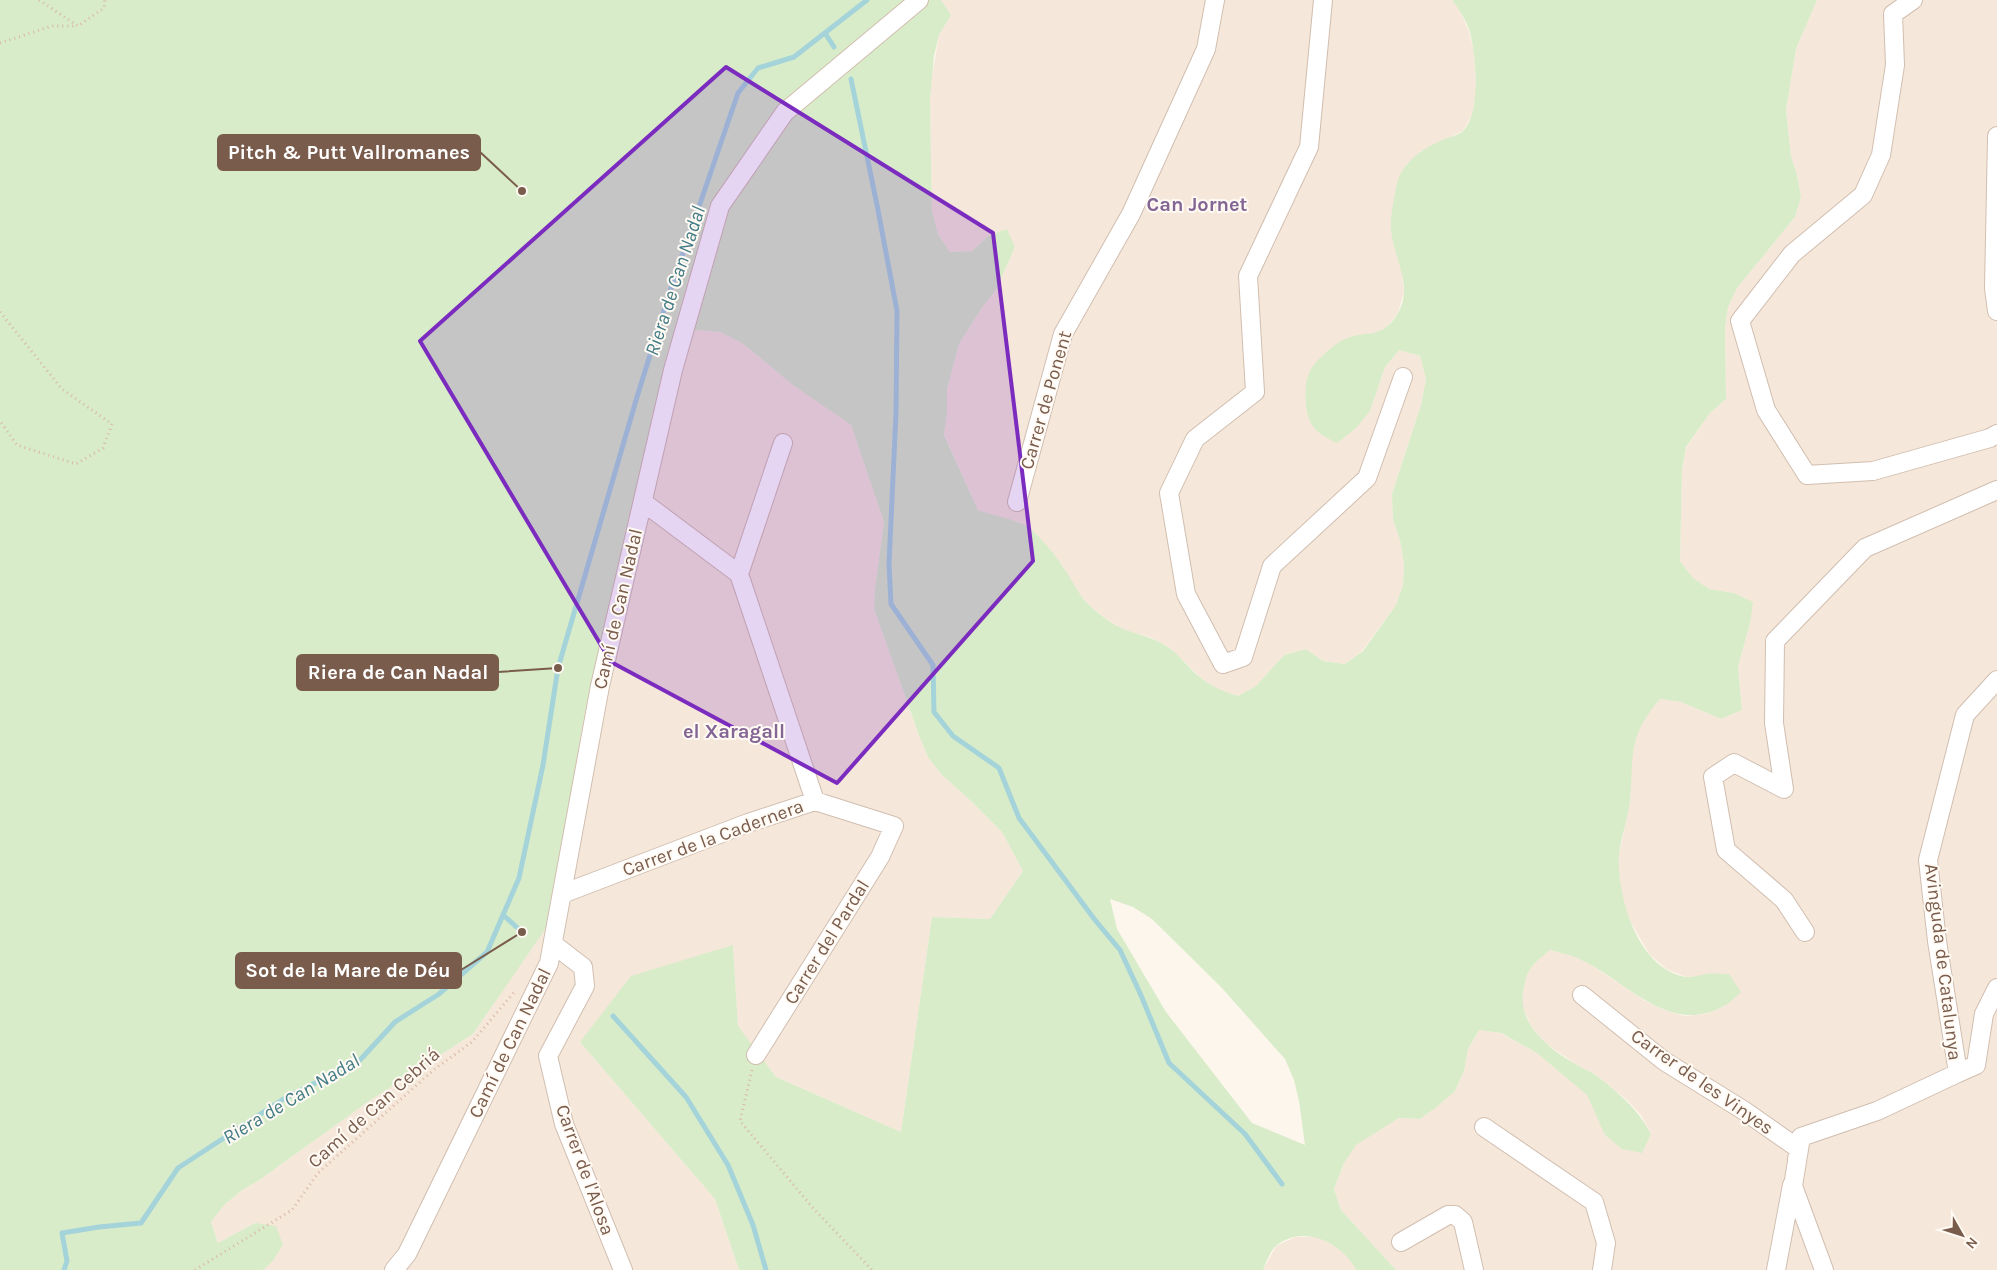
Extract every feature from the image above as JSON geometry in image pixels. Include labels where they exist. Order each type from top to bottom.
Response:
[{"type":"street","name":"Camí de Can Nadal","points":[[394,1270],[407,1254],[549,963],[600,686],[673,370],[720,206],[785,112],[919,0]]},
{"type":"street","name":"Carrer de Ponent","points":[[1017,502],[1063,334],[1131,214],[1206,49],[1215,0]]},
{"type":"street","points":[[1323,0],[1309,146],[1248,276],[1255,392],[1195,439],[1169,493],[1186,594],[1223,664],[1243,657],[1272,566],[1367,478],[1403,377]]},
{"type":"street","points":[[1913,0],[1893,14],[1895,65],[1881,155],[1863,194],[1792,254],[1740,321],[1766,410],[1807,475],[1873,471],[1990,438],[1997,434]]},
{"type":"street","points":[[1997,136],[1994,288],[1997,311]]},
{"type":"street","points":[[739,574],[783,443]]},
{"type":"street","points":[[1805,932],[1784,900],[1726,850],[1713,778],[1734,763],[1784,789],[1774,724],[1775,641],[1865,548],[1997,490]]},
{"type":"street","points":[[643,502],[739,574],[815,801]]},
{"type":"street","name":"Avinguda de Catalunya","points":[[1799,1149],[1801,1138],[1877,1110],[1958,1073],[1937,941],[1928,860],[1965,715],[1997,680]]},
{"type":"street","name":"Carrer de la Cadernera","points":[[562,894],[748,823],[815,801],[894,826]]},
{"type":"street","name":"Carrer del Pardal","points":[[756,1055],[880,857],[894,826]]},
{"type":"street","name":"Carrer de l'Alosa","points":[[553,944],[583,968],[585,986],[548,1056],[564,1124],[623,1270]]},
{"type":"street","points":[[1958,1073],[1976,1065],[1984,1014],[1997,988]]},
{"type":"street","name":"Carrer de les Vinyes","points":[[1582,995],[1664,1061],[1743,1110],[1799,1149]]},
{"type":"street","points":[[1484,1127],[1594,1202],[1606,1243],[1602,1270]]},
{"type":"street","points":[[1776,1270],[1799,1149]]},
{"type":"street","points":[[1799,1149],[1793,1186],[1824,1270]]},
{"type":"street","points":[[1401,1242],[1448,1215],[1455,1215],[1463,1222],[1474,1270]]},
{"type":"path","points":[[39,0],[78,26]]},
{"type":"path","points":[[0,43],[52,26],[78,26],[104,8],[105,0]]},
{"type":"path","points":[[0,312],[62,390],[112,424],[103,448],[76,464],[17,445],[0,421]]},
{"type":"path","name":"Camí de Can Cebriá","points":[[195,1270],[292,1210],[318,1173],[423,1079],[472,1042],[520,985]]},
{"type":"path","points":[[756,1055],[740,1121],[813,1208],[872,1270]]},
{"type":"highlighted area","points":[[726,67],[993,233],[1033,561],[837,783],[611,662],[420,341]]},
{"type":"shaded area","points":[[941,0],[1452,0],[1459,9],[1468,29],[1474,50],[1476,92],[1473,113],[1463,131],[1421,151],[1406,165],[1396,186],[1394,206],[1404,292],[1398,313],[1384,331],[1362,335],[1370,411],[1385,367],[1399,350],[1420,356],[1426,379],[1421,405],[1392,494],[1393,520],[1400,540],[1404,564],[1403,585],[1396,605],[1362,651],[1345,664],[1323,661],[1306,649],[1284,655],[1256,686],[1238,696],[1218,690],[1201,678],[1169,647],[1150,637],[1124,630],[1106,619],[1088,604],[1074,588],[1064,568],[1037,535],[1020,522],[999,518],[978,510],[944,434],[947,413],[947,389],[959,344],[983,306],[996,290],[1015,247],[988,236],[972,251],[950,252],[938,234],[932,211],[930,100],[939,35],[951,15]]},
{"type":"shaded area","points":[[1817,0],[1997,0],[1997,1270],[1396,1270],[1341,1210],[1334,1189],[1344,1163],[1355,1145],[1399,1118],[1420,1119],[1455,1091],[1464,1071],[1468,1049],[1479,1030],[1500,1033],[1537,1053],[1588,1095],[1651,1134],[1641,1115],[1627,1100],[1595,1074],[1577,1065],[1544,1042],[1531,1026],[1522,1005],[1524,983],[1532,963],[1549,950],[1571,955],[1590,964],[1645,1001],[1664,1010],[1684,1016],[1705,1014],[1725,1006],[1729,974],[1687,977],[1668,970],[1650,955],[1629,919],[1622,899],[1618,878],[1619,855],[1630,802],[1632,756],[1637,735],[1646,715],[1660,699],[1681,702],[1721,719],[1742,710],[1738,666],[1750,624],[1734,593],[1709,589],[1693,579],[1680,561],[1682,470],[1686,448],[1710,413],[1726,399],[1725,328],[1728,307],[1737,288],[1795,217],[1801,197],[1791,156],[1786,110],[1796,49]]},
{"type":"shaded area","points":[[697,330],[720,332],[742,343],[777,372],[851,425],[884,522],[874,609],[920,738],[928,757],[941,774],[1002,832],[1023,871],[990,919],[932,917],[901,1132],[776,1077],[738,1027],[733,946],[580,1042],[715,1199],[739,1270],[263,1270],[272,1262],[255,1223],[218,1243],[211,1222],[224,1205],[369,1101],[473,1034],[547,925],[586,706],[664,381],[678,346]]},
{"type":"shaded area","points":[[1295,1237],[1317,1237],[1337,1246],[1351,1260],[1356,1270],[1263,1270],[1276,1246]]},
{"type":"green space","points":[[0,0],[941,0],[951,15],[939,35],[934,56],[930,100],[932,211],[938,234],[950,252],[972,251],[988,236],[1007,229],[1015,247],[996,290],[983,306],[959,344],[947,389],[947,413],[944,435],[978,510],[1018,522],[1031,529],[1054,555],[1084,600],[1101,615],[1121,628],[1163,644],[1205,681],[1238,696],[1256,686],[1284,655],[1306,649],[1323,661],[1345,664],[1363,651],[1396,605],[1403,585],[1404,564],[1400,540],[1393,520],[1392,494],[1421,405],[1426,379],[1420,356],[1399,350],[1385,367],[1370,411],[1356,428],[1337,443],[1319,433],[1309,419],[1306,388],[1308,375],[1312,367],[1329,350],[1343,340],[1373,333],[1386,327],[1398,313],[1402,303],[1403,282],[1391,224],[1393,202],[1399,178],[1414,157],[1437,143],[1462,132],[1473,112],[1476,82],[1472,39],[1466,22],[1452,0],[1817,0],[1796,49],[1786,110],[1791,156],[1801,197],[1795,217],[1737,288],[1728,307],[1725,328],[1726,399],[1710,413],[1686,447],[1682,470],[1680,561],[1693,578],[1709,589],[1734,593],[1753,602],[1750,624],[1738,666],[1742,710],[1721,719],[1681,702],[1660,699],[1649,712],[1637,736],[1634,747],[1630,801],[1619,857],[1619,874],[1627,911],[1634,930],[1644,947],[1656,961],[1670,972],[1687,977],[1729,974],[1741,992],[1726,1005],[1705,1013],[1687,1015],[1669,1012],[1637,995],[1584,962],[1550,950],[1531,968],[1523,993],[1523,1005],[1526,1016],[1539,1036],[1557,1052],[1592,1073],[1621,1095],[1640,1116],[1651,1134],[1642,1153],[1622,1149],[1605,1135],[1587,1095],[1537,1053],[1501,1033],[1479,1030],[1468,1049],[1464,1071],[1455,1091],[1420,1119],[1399,1118],[1356,1145],[1344,1163],[1334,1189],[1341,1210],[1396,1270],[1356,1270],[1350,1260],[1332,1244],[1310,1236],[1298,1236],[1287,1239],[1276,1246],[1263,1270],[739,1270],[715,1199],[580,1042],[631,976],[733,945],[738,1026],[776,1077],[901,1132],[932,917],[990,919],[1023,871],[1002,832],[941,774],[928,757],[920,738],[874,609],[884,522],[851,425],[793,385],[742,343],[720,332],[697,330],[678,346],[664,381],[586,706],[548,925],[473,1034],[369,1101],[224,1205],[211,1222],[218,1243],[255,1223],[276,1226],[283,1245],[272,1262],[263,1270],[0,1270]],"holes":[[[1110,899],[1133,907],[1152,919],[1221,987],[1285,1059],[1294,1080],[1299,1101],[1305,1145],[1252,1123],[1166,1012],[1117,929]]]},
{"type":"waterway","name":"Riera de Can Nadal","points":[[64,1270],[67,1261],[62,1233],[141,1223],[178,1168],[282,1100],[360,1060],[395,1022],[439,994],[487,952],[519,878],[543,765],[558,668],[637,397],[669,294],[738,93],[758,68],[794,57],[867,0]]},
{"type":"waterway","points":[[825,33],[834,47]]},
{"type":"waterway","points":[[851,79],[897,311],[896,413],[889,564],[891,604],[933,665],[934,712],[953,736],[999,768],[1019,818],[1095,920],[1120,950],[1169,1063],[1245,1134],[1282,1184]]},
{"type":"waterway","points":[[503,915],[522,932]]},
{"type":"waterway","points":[[613,1016],[686,1097],[728,1165],[753,1225],[766,1270]]},
{"type":"place","name":"Pitch & Putt Vallromanes","points":[[522,191]]},
{"type":"place","name":"Riera de Can Nadal","points":[[558,668]]},
{"type":"place","name":"Sot de la Mare de Déu","points":[[522,932]]},
{"type":"district","name":"Can Jornet","points":[[1197,204]]},
{"type":"district","name":"el Xaragall","points":[[734,731]]}]
